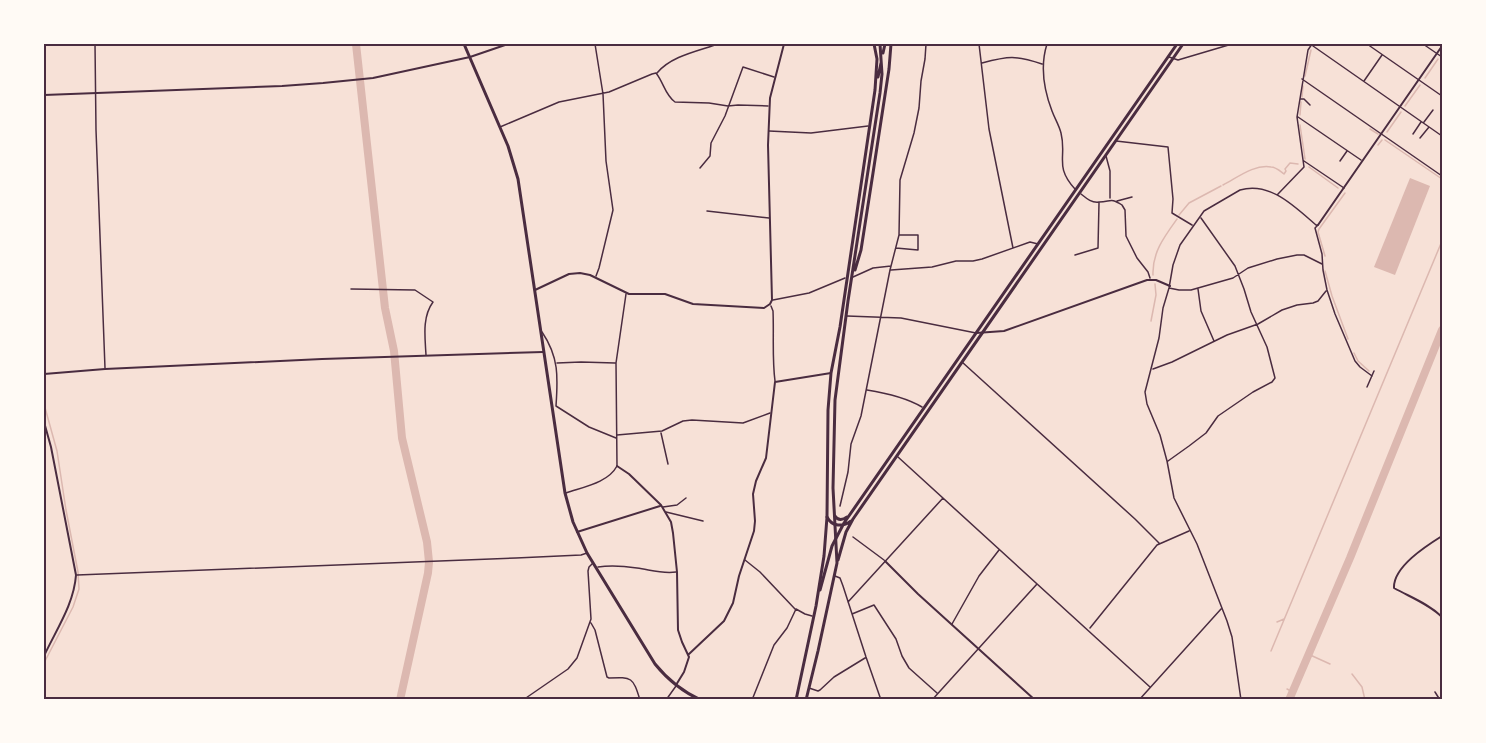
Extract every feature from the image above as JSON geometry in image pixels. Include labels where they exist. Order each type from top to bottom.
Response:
[{"type":"main road","points":[[464,44],[508,146],[518,179],[569,512],[587,553],[652,659],[676,685],[701,699]]},
{"type":"main road","points":[[874,44],[877,59],[875,90]]},
{"type":"main road","points":[[796,699],[824,556],[831,373],[882,44]]},
{"type":"main road","points":[[837,563],[833,488],[835,400],[882,74],[882,44]]},
{"type":"main road","points":[[852,278],[861,250],[890,65],[891,44]]},
{"type":"main road","points":[[806,699],[837,563],[851,518],[1038,244],[1115,141],[1177,44]]},
{"type":"main road","points":[[816,606],[825,570],[843,525],[851,518],[897,455],[1077,191],[1170,58],[1183,44]]},
{"type":"main road","points":[[880,64],[885,61],[890,65]]},
{"type":"main road","points":[[869,126],[874,131],[880,128]]},
{"type":"main road","points":[[834,513],[842,520],[851,518]]},
{"type":"main road","points":[[827,517],[835,525],[843,525]]},
{"type":"street","points":[[95,44],[105,369]]},
{"type":"street","points":[[44,95],[282,86],[358,80],[397,74],[470,57],[508,44]]},
{"type":"street","points":[[595,44],[603,93],[606,168],[613,210],[596,277]]},
{"type":"street","points":[[500,127],[558,102],[603,93],[656,73],[663,66],[677,59],[718,44]]},
{"type":"street","points":[[535,290],[568,274],[585,273],[626,293],[665,294],[693,304],[764,308],[770,304],[772,300],[769,106],[784,44]]},
{"type":"street","points":[[840,506],[848,472],[851,444],[861,416],[899,235],[900,180],[919,108],[927,44]]},
{"type":"street","points":[[979,44],[989,129],[1012,248]]},
{"type":"street","points":[[1047,44],[1042,64],[1050,106],[1062,136],[1063,170],[1068,181],[1089,200],[1099,202],[1110,199],[1122,204],[1125,210],[1126,236],[1137,258],[1149,273],[1150,279]]},
{"type":"street","points":[[1170,58],[1178,60],[1232,44]]},
{"type":"street","points":[[1278,194],[1304,167],[1297,117],[1302,79],[1311,44],[1443,136]]},
{"type":"street","points":[[1367,44],[1443,96]]},
{"type":"street","points":[[1424,44],[1443,57]]},
{"type":"street","points":[[1372,376],[1360,368],[1355,361],[1335,314],[1323,275],[1323,254],[1315,228],[1443,46]]},
{"type":"street","points":[[1364,82],[1383,54]]},
{"type":"street","points":[[981,63],[1012,57],[1042,64]]},
{"type":"street","points":[[700,168],[710,156],[711,143],[720,127],[743,67],[775,77]]},
{"type":"street","points":[[656,73],[666,92],[675,102],[769,106]]},
{"type":"street","points":[[1302,79],[1443,176]]},
{"type":"street","points":[[1299,99],[1304,99],[1310,105]]},
{"type":"street","points":[[1413,134],[1433,110]]},
{"type":"street","points":[[1297,117],[1363,161]]},
{"type":"street","points":[[769,131],[811,134],[869,126]]},
{"type":"street","points":[[1420,138],[1429,127]]},
{"type":"street","points":[[1115,141],[1168,147],[1172,213],[1193,225]]},
{"type":"street","points":[[1340,161],[1348,150]]},
{"type":"street","points":[[1105,155],[1110,171],[1110,199]]},
{"type":"street","points":[[1303,160],[1344,188]]},
{"type":"street","points":[[1241,699],[1232,636],[1197,544],[1174,498],[1160,435],[1145,399],[1145,392],[1159,338],[1163,308],[1175,256],[1193,225],[1209,207],[1246,188],[1262,189],[1278,194],[1318,225]]},
{"type":"street","points":[[1117,201],[1132,197]]},
{"type":"street","points":[[1075,255],[1098,248],[1099,202]]},
{"type":"street","points":[[707,211],[770,218]]},
{"type":"street","points":[[1167,461],[1206,433],[1218,416],[1275,379],[1268,347],[1251,312],[1235,266],[1200,216]]},
{"type":"street","points":[[896,248],[918,250],[918,235],[899,235]]},
{"type":"street","points":[[890,270],[932,267],[956,261],[973,261],[1030,243],[1038,244]]},
{"type":"street","points":[[841,315],[901,318],[976,333],[1004,331],[1150,279],[1169,287],[1185,290],[1233,278],[1248,268],[1297,255],[1304,255],[1323,265]]},
{"type":"street","points":[[852,278],[873,268],[891,266]]},
{"type":"street","points":[[772,300],[808,293],[846,278]]},
{"type":"street","points":[[1198,288],[1204,320],[1214,342]]},
{"type":"street","points":[[351,289],[415,290],[433,302],[426,316],[426,356]]},
{"type":"street","points":[[1152,369],[1172,362],[1227,335],[1258,324],[1282,310],[1318,301],[1327,290]]},
{"type":"street","points":[[565,493],[603,479],[617,466],[616,363],[626,293]]},
{"type":"street","points":[[666,699],[686,667],[689,654],[724,621],[733,603],[739,576],[754,531],[753,494],[766,458],[775,382],[772,360],[773,311],[770,304]]},
{"type":"street","points":[[540,329],[550,344],[556,363],[556,406]]},
{"type":"street","points":[[44,374],[105,369],[543,351]]},
{"type":"street","points":[[962,362],[1160,543]]},
{"type":"street","points":[[556,363],[616,363]]},
{"type":"street","points":[[1367,387],[1374,371]]},
{"type":"street","points":[[775,382],[831,373]]},
{"type":"street","points":[[866,390],[891,394],[924,408]]},
{"type":"street","points":[[551,406],[556,406],[589,427],[616,437],[661,431],[683,421],[692,420],[743,423],[771,412]]},
{"type":"street","points":[[44,422],[76,575],[69,605],[44,656]]},
{"type":"street","points":[[661,431],[668,464]]},
{"type":"street","points":[[897,455],[1150,687]]},
{"type":"street","points":[[617,466],[629,474],[661,506],[671,522],[677,572],[678,630],[689,654]]},
{"type":"street","points":[[848,602],[944,497]]},
{"type":"street","points":[[577,532],[661,506],[677,505],[686,498]]},
{"type":"street","points":[[666,512],[703,521]]},
{"type":"street","points":[[1089,630],[1157,545],[1190,531]]},
{"type":"street","points":[[1443,536],[1408,561],[1398,573],[1394,588],[1433,608],[1443,617]]},
{"type":"street","points":[[853,537],[885,561],[1035,699]]},
{"type":"street","points":[[951,624],[979,576],[1000,550]]},
{"type":"street","points":[[76,575],[587,553]]},
{"type":"street","points":[[744,559],[796,609],[814,616]]},
{"type":"street","points":[[523,699],[572,665],[577,658],[591,623],[588,571],[593,562]]},
{"type":"street","points":[[596,567],[631,567],[660,573],[677,572]]},
{"type":"street","points":[[834,576],[840,578],[881,699]]},
{"type":"street","points":[[932,699],[1038,584]]},
{"type":"street","points":[[852,614],[874,605],[896,639],[909,668],[938,694]]},
{"type":"street","points":[[1139,699],[1222,608]]},
{"type":"street","points":[[752,699],[774,645],[788,628],[796,609]]},
{"type":"street","points":[[591,623],[594,626],[607,677],[623,677],[635,682],[640,699]]},
{"type":"street","points":[[809,688],[820,690],[834,677],[866,657]]},
{"type":"street","points":[[1436,692],[1440,699]]},
{"type":"shaded area","points":[[1410,178],[1430,186],[1395,275],[1374,267]]},
{"type":"waterway","points":[[356,44],[385,308],[394,351],[402,438],[427,542],[429,562],[400,700]]},
{"type":"waterway","points":[[1305,76],[1311,50]]},
{"type":"waterway","points":[[1425,78],[1438,59]]},
{"type":"waterway","points":[[1405,106],[1420,85]]},
{"type":"waterway","points":[[1302,97],[1303,86]]},
{"type":"waterway","points":[[1300,115],[1301,102]]},
{"type":"waterway","points":[[1387,132],[1401,112]]},
{"type":"waterway","points":[[1300,125],[1305,159]]},
{"type":"waterway","points":[[1370,129],[1378,134]]},
{"type":"waterway","points":[[1378,145],[1382,140]]},
{"type":"waterway","points":[[1385,140],[1442,179]]},
{"type":"waterway","points":[[1223,185],[1258,168],[1273,167],[1284,174],[1290,163],[1298,164]]},
{"type":"waterway","points":[[1309,167],[1338,188]]},
{"type":"waterway","points":[[1179,215],[1189,203],[1221,186]]},
{"type":"waterway","points":[[1325,256],[1318,232],[1345,193]]},
{"type":"waterway","points":[[1153,275],[1157,252],[1177,219]]},
{"type":"waterway","points":[[1271,651],[1442,241]]},
{"type":"waterway","points":[[1325,271],[1348,339]]},
{"type":"waterway","points":[[1151,321],[1156,295],[1155,284]]},
{"type":"waterway","points":[[1289,700],[1350,558],[1442,330]]},
{"type":"waterway","points":[[1354,353],[1358,361],[1369,371]]},
{"type":"waterway","points":[[44,404],[57,451],[79,589],[73,607],[44,663]]},
{"type":"waterway","points":[[1277,622],[1284,619]]},
{"type":"waterway","points":[[1308,654],[1330,664]]},
{"type":"waterway","points":[[1352,674],[1362,687],[1365,700]]},
{"type":"waterway","points":[[1287,689],[1293,692]]}]
